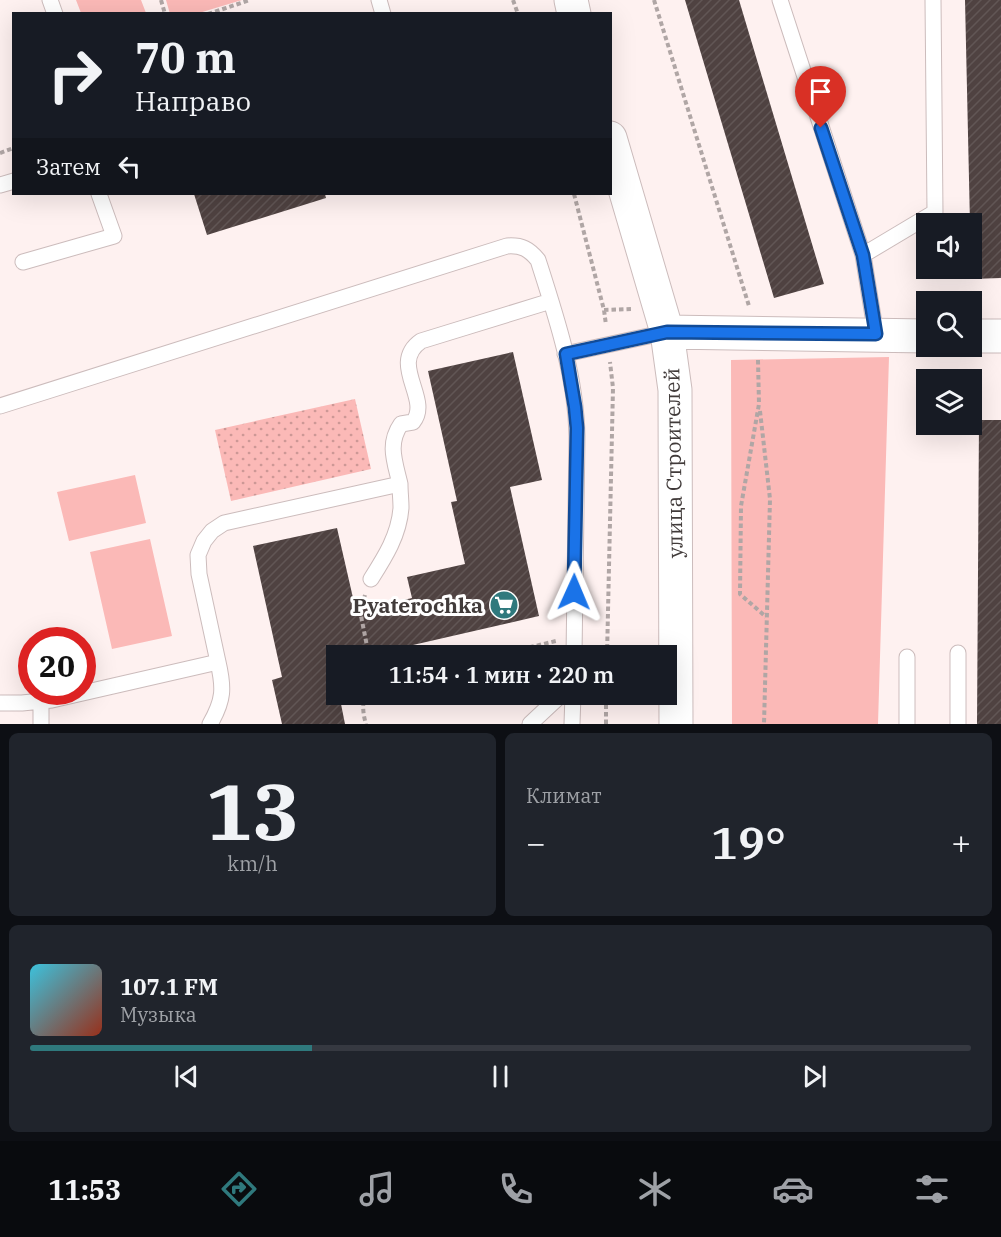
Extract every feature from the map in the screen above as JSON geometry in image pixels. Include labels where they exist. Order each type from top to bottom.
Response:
[{"type":"street","name":"улица Строителей","points":[[612,145],[667,332],[675,390],[676,724]]},
{"type":"street","points":[[667,332],[916,336]]},
{"type":"street","points":[[982,336],[1001,336]]},
{"type":"lane","points":[[780,0],[863,255],[876,334]]},
{"type":"lane","points":[[863,255],[936,212],[933,0]]},
{"type":"lane","points":[[22,262],[114,236],[99,195]]},
{"type":"lane","points":[[0,406],[507,246],[524,247],[531,251],[538,260],[566,354],[575,407],[577,428],[574,645]]},
{"type":"lane","points":[[371,579],[390,549],[396,534],[401,507],[400,484],[392,445],[396,430],[401,424],[413,422],[418,412],[408,358],[414,346],[421,341],[551,301]]},
{"type":"lane","points":[[566,354],[667,332]]},
{"type":"lane","points":[[210,724],[216,713],[223,683],[198,574],[198,555],[204,541],[212,531],[224,524],[400,484]]},
{"type":"lane","points":[[958,653],[958,724]]},
{"type":"lane","points":[[907,657],[907,724]]},
{"type":"lane","points":[[96,690],[218,662]]},
{"type":"lane","points":[[0,703],[18,702]]},
{"type":"lane","points":[[41,705],[41,724]]},
{"type":"lane","points":[[530,724],[550,705]]},
{"type":"lane","points":[[572,724],[573,705]]},
{"type":"path","points":[[214,12],[250,0]]},
{"type":"path","points":[[654,0],[758,333],[759,404],[770,499],[764,724]]},
{"type":"path","points":[[574,195],[604,310],[613,388],[607,645]]},
{"type":"path","points":[[759,404],[741,506],[740,594],[766,617]]},
{"type":"path","points":[[367,645],[360,611],[371,579]]},
{"type":"path","points":[[540,645],[574,637]]},
{"type":"path","points":[[363,705],[366,724]]},
{"type":"path","points":[[606,705],[606,724]]},
{"type":"shaded area","points":[[76,0],[141,0],[146,12],[81,12]]},
{"type":"shaded area","points":[[166,0],[242,0],[202,12],[169,12]]},
{"type":"shaded area","points":[[889,357],[878,724],[732,724],[731,360]]},
{"type":"shaded area","points":[[355,399],[371,469],[231,501],[215,430]]},
{"type":"shaded area","points":[[135,475],[146,523],[69,541],[57,492]]},
{"type":"shaded area","points":[[150,539],[172,636],[112,649],[90,552]]},
{"type":"building","points":[[685,0],[739,0],[824,284],[774,298]]},
{"type":"building","points":[[965,0],[1001,0],[1001,278],[982,279],[982,213],[970,213]]},
{"type":"building","points":[[194,195],[325,195],[326,198],[207,235]]},
{"type":"building","points":[[513,352],[542,480],[510,487],[539,616],[413,645],[326,645],[326,705],[341,705],[345,724],[282,724],[272,680],[282,677],[253,546],[337,528],[356,611],[412,598],[407,577],[465,564],[451,502],[457,501],[428,371]]},
{"type":"building","points":[[982,420],[1001,420],[1001,724],[977,724],[979,435],[982,435]]},
{"type":"place","name":"Pyaterochka","points":[[504,605]]},
{"type":"route","points":[[574,592],[577,428],[566,354],[667,332],[876,334],[863,255],[821,128]]}]
